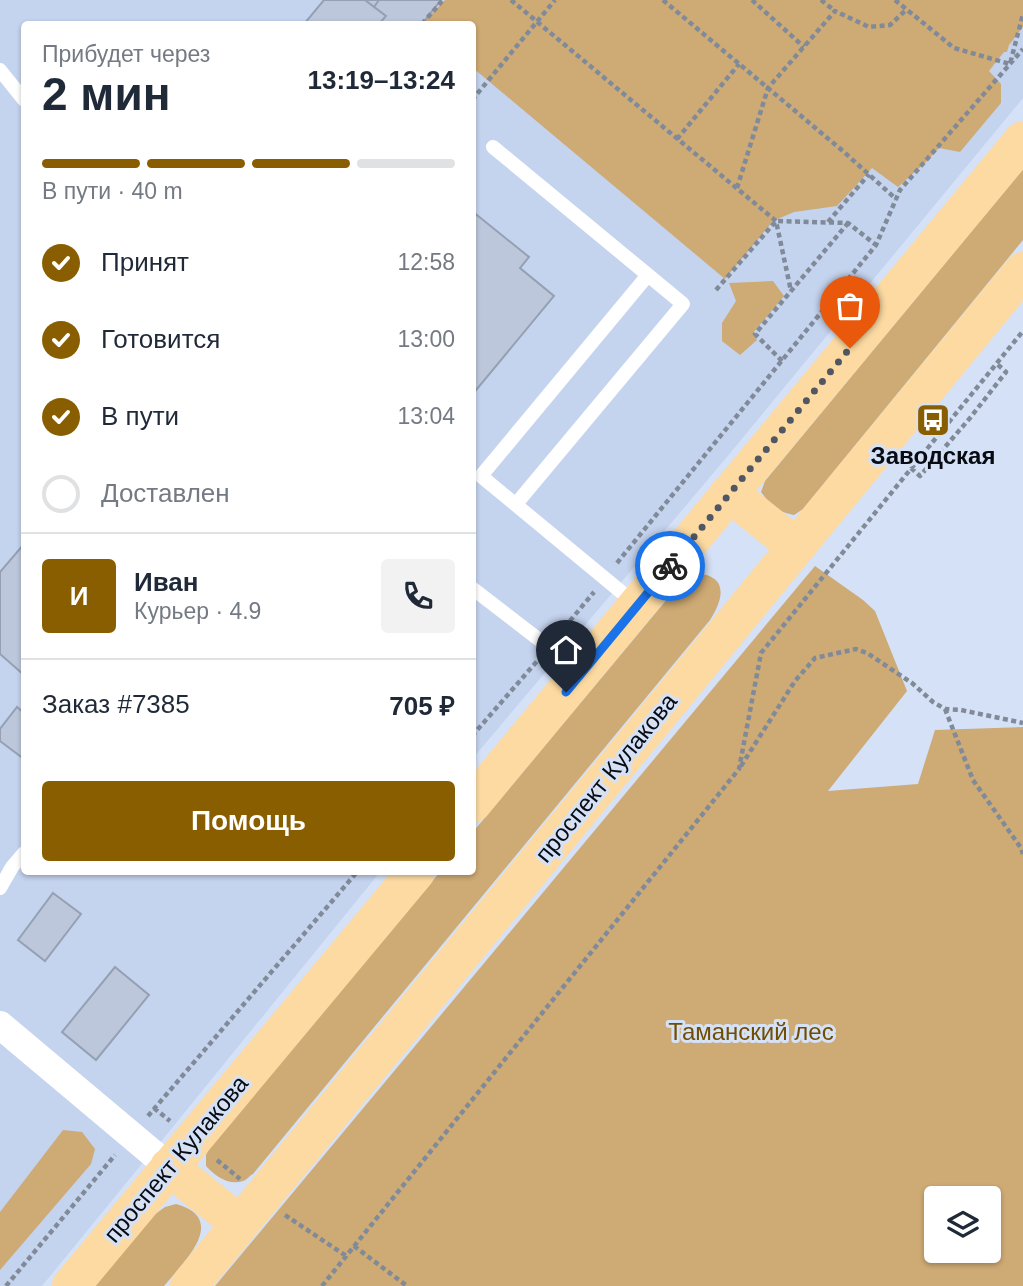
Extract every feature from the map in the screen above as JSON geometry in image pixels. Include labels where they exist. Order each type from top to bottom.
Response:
[{"type":"main road","points":[[476,799],[1023,140]]},
{"type":"main road","name":"проспект Кулакова","points":[[189,1286],[1023,271]]},
{"type":"main road","points":[[729,493],[796,547]]},
{"type":"main road","name":"проспект Кулакова","points":[[71,1286],[413,875]]},
{"type":"main road","points":[[181,1153],[251,1210]]},
{"type":"street","points":[[0,1025],[131,1136],[181,1153]]},
{"type":"lane","points":[[0,69],[21,96]]},
{"type":"lane","points":[[494,147],[683,304],[516,504]]},
{"type":"lane","points":[[638,606],[481,476],[649,275]]},
{"type":"lane","points":[[476,591],[582,673]]},
{"type":"lane","points":[[0,888],[21,856]]},
{"type":"path","points":[[425,21],[443,0]]},
{"type":"path","points":[[511,0],[776,221],[791,291]]},
{"type":"path","points":[[476,95],[555,0]]},
{"type":"path","points":[[663,0],[896,199]]},
{"type":"path","points":[[752,0],[804,47]]},
{"type":"path","points":[[821,0],[835,11],[869,27],[890,25],[907,9]]},
{"type":"path","points":[[897,1],[954,48],[1010,64]]},
{"type":"path","points":[[737,188],[768,88],[835,11]]},
{"type":"path","points":[[1010,64],[1023,14]]},
{"type":"path","points":[[476,731],[605,578],[876,245],[900,190],[1023,49]]},
{"type":"path","points":[[677,139],[739,64]]},
{"type":"path","points":[[828,223],[869,174]]},
{"type":"path","points":[[776,221],[848,223],[876,245]]},
{"type":"path","points":[[716,289],[776,221]]},
{"type":"path","points":[[782,361],[755,334],[848,223]]},
{"type":"path","points":[[739,769],[761,653],[1023,331]]},
{"type":"path","points":[[911,468],[920,476],[970,418],[1006,372],[996,363]]},
{"type":"path","points":[[321,1286],[739,769],[794,681],[816,658],[856,649],[867,653],[912,683],[945,709],[1023,723]]},
{"type":"path","points":[[945,709],[972,779],[1023,853]]},
{"type":"path","points":[[6,1286],[353,875]]},
{"type":"path","points":[[154,1108],[181,1153],[251,1210],[291,1220],[346,1256]]},
{"type":"path","points":[[354,1246],[407,1286]]},
{"type":"shaded area","points":[[0,0],[1023,0],[1023,98],[726,458],[476,754],[476,21],[21,21],[21,875],[378,875],[159,1144],[0,1012]]},
{"type":"shaded area","points":[[0,1039],[145,1160],[42,1286],[0,1286]]},
{"type":"green space","points":[[445,0],[1023,0],[1023,27],[1007,52],[1004,52],[989,71],[1001,84],[1001,103],[960,152],[939,148],[898,187],[872,168],[837,206],[794,212],[773,221],[725,279],[476,71],[476,21],[425,21]]},
{"type":"green space","points":[[1023,169],[1023,240],[803,509],[794,515],[775,508],[761,492],[765,481]]},
{"type":"green space","points":[[773,281],[784,296],[753,333],[757,340],[740,355],[722,341],[722,323],[736,301],[729,283]]},
{"type":"green space","name":"Таманский лес","points":[[815,566],[875,611],[907,691],[828,791],[918,784],[935,730],[1023,727],[1023,1286],[215,1286]]},
{"type":"green space","points":[[694,573],[713,578],[718,583],[720,596],[710,620],[253,1174],[244,1180],[233,1182],[214,1173],[206,1166],[206,1155],[211,1145],[437,875],[476,875],[476,828],[683,580]]},
{"type":"green space","points":[[63,1130],[82,1132],[95,1149],[91,1164],[0,1270],[0,1212]]},
{"type":"green space","points":[[176,1204],[192,1211],[200,1220],[201,1230],[190,1254],[164,1286],[95,1286],[154,1215],[165,1207]]},
{"type":"building","points":[[324,0],[365,0],[386,16],[382,21],[306,21]]},
{"type":"building","points":[[365,0],[379,0],[374,7]]},
{"type":"building","points":[[379,0],[441,0],[424,21],[382,21],[386,16],[374,7]]},
{"type":"building","points":[[476,214],[529,257],[520,268],[554,296],[476,390]]},
{"type":"building","points":[[21,548],[21,672],[0,654],[0,572]]},
{"type":"building","points":[[17,707],[21,710],[21,757],[0,741],[0,729]]},
{"type":"building","points":[[53,893],[81,914],[45,961],[18,940]]},
{"type":"building","points":[[115,967],[149,995],[96,1060],[62,1032]]},
{"type":"way so far","points":[[670,566],[850,348]]},
{"type":"place","name":"Заводская","points":[[933,420]]},
{"type":"route","points":[[566,692],[670,566]]}]
